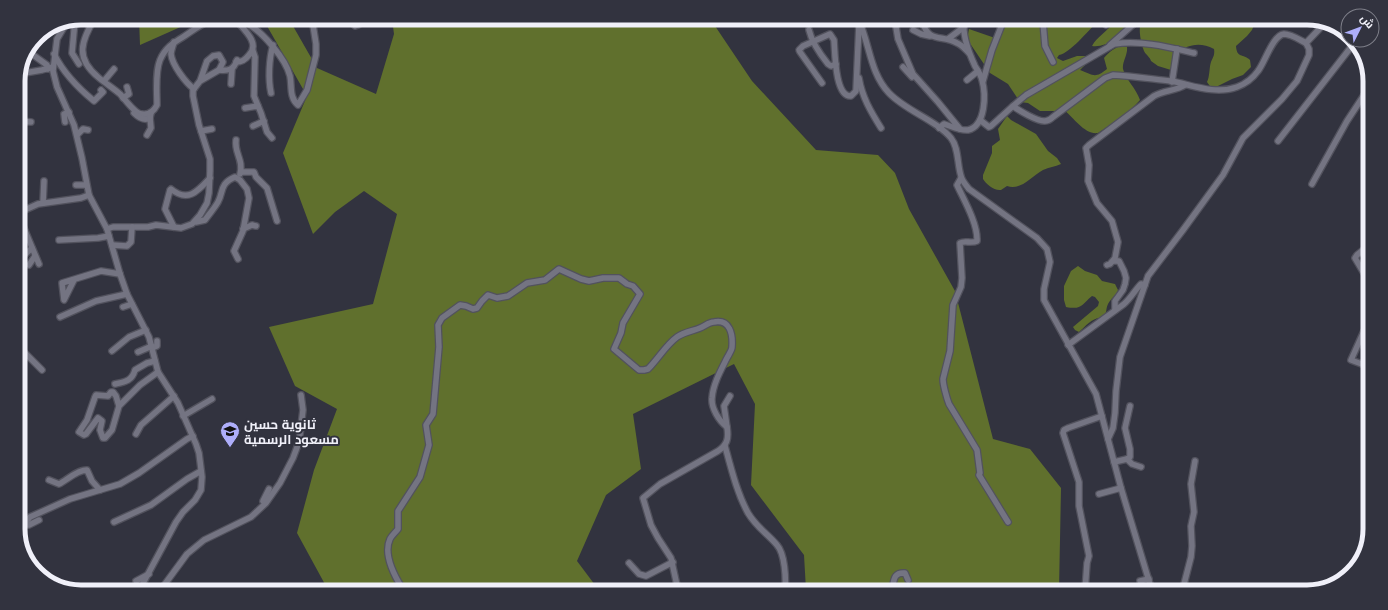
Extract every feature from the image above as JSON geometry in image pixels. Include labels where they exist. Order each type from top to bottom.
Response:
[{"type":"street","points":[[91,25],[82,45],[86,65],[138,112],[150,116]]},
{"type":"street","points":[[119,94],[118,96],[137,116],[142,119],[148,119],[157,106],[157,70],[164,52],[174,42],[202,25]]},
{"type":"street","points":[[240,25],[251,39],[254,48],[253,91],[267,132],[272,138]]},
{"type":"street","points":[[250,25],[268,39],[289,71],[293,98],[298,105],[307,90],[316,56],[313,25]]},
{"type":"street","points":[[822,83],[799,50],[803,46],[830,34],[834,40],[836,64],[841,90],[849,96],[854,94],[856,91],[858,25]]},
{"type":"street","points":[[860,25],[874,69],[884,87],[902,103],[950,137],[955,145],[961,178],[969,189],[1037,238],[1047,249],[1050,262],[1043,296],[1048,310],[1096,394],[1121,488],[1150,585]]},
{"type":"street","points":[[895,25],[901,48],[913,74],[960,130]]},
{"type":"street","points":[[924,25],[930,36]]},
{"type":"street","points":[[948,40],[963,25]]},
{"type":"street","points":[[964,25],[969,53],[983,82]]},
{"type":"street","points":[[939,128],[944,124],[960,130],[968,130],[980,120],[983,110],[983,82],[992,50],[1002,25]]},
{"type":"street","points":[[1043,25],[1045,46],[1053,62]]},
{"type":"street","points":[[1108,47],[1133,25]]},
{"type":"street","points":[[74,26],[72,53],[79,64]]},
{"type":"street","points":[[1306,43],[1321,27]]},
{"type":"street","points":[[50,68],[57,39],[64,28]]},
{"type":"street","points":[[809,30],[814,42],[828,64],[831,66],[836,64]]},
{"type":"street","points":[[913,30],[921,34],[957,43],[969,53]]},
{"type":"street","points":[[1013,106],[1044,122],[1053,117],[1109,75],[1120,75],[1172,82],[1219,90],[1230,89],[1248,81],[1258,71],[1275,40],[1280,35],[1286,34],[1306,43],[1310,52],[1298,81],[1243,138],[1223,175],[1183,230],[1152,269],[1120,357],[1113,428],[1108,439]]},
{"type":"street","points":[[174,42],[171,54],[173,60],[183,78],[194,89]]},
{"type":"street","points":[[980,120],[989,127],[991,126],[1026,94],[1114,44],[1149,44],[1194,53]]},
{"type":"street","points":[[270,93],[269,82],[272,45]]},
{"type":"street","points":[[1278,141],[1350,48]]},
{"type":"street","points":[[1172,82],[1178,49]]},
{"type":"street","points":[[231,84],[232,69],[236,61],[242,62],[253,51]]},
{"type":"street","points":[[32,54],[50,68],[69,112],[82,158],[89,195],[107,229],[127,294],[146,330],[158,372],[174,396],[199,453],[202,486],[199,494],[176,522],[142,585]]},
{"type":"street","points":[[54,54],[63,69],[89,97],[94,100],[103,92],[101,90]]},
{"type":"street","points":[[196,222],[207,203],[210,186],[210,159],[201,131],[193,96],[194,89],[200,81],[207,60],[217,55],[221,56],[223,62],[219,70]]},
{"type":"street","points":[[903,67],[913,79],[920,82]]},
{"type":"street","points":[[26,73],[50,68]]},
{"type":"street","points":[[104,81],[114,69]]},
{"type":"street","points":[[200,81],[219,70],[232,69]]},
{"type":"street","points":[[857,70],[862,94],[869,109],[881,128]]},
{"type":"street","points":[[967,80],[978,71]]},
{"type":"street","points":[[1114,261],[1118,242],[1112,221],[1097,203],[1088,181],[1089,165],[1086,148],[1154,96],[1163,91],[1177,89],[1186,85]]},
{"type":"street","points":[[123,98],[129,94],[127,87]]},
{"type":"street","points":[[1312,184],[1347,121],[1363,97]]},
{"type":"street","points":[[246,108],[258,106]]},
{"type":"street","points":[[65,122],[64,114],[69,112]]},
{"type":"street","points":[[147,135],[151,128],[150,116]]},
{"type":"street","points":[[25,121],[31,122]]},
{"type":"street","points":[[252,126],[264,121]]},
{"type":"street","points":[[76,135],[83,129],[88,130]]},
{"type":"street","points":[[201,131],[212,129]]},
{"type":"street","points":[[107,229],[113,227],[156,225],[181,228],[205,220],[219,200],[222,187],[241,172],[241,159],[236,150],[236,140]]},
{"type":"street","points":[[241,172],[254,172],[256,177],[267,188],[277,221]]},
{"type":"street","points":[[174,227],[165,209],[170,190],[171,189],[175,193],[183,196],[193,194],[210,178]]},
{"type":"street","points":[[235,178],[240,180],[248,193],[242,241],[234,251],[238,259]]},
{"type":"street","points":[[961,178],[957,185],[974,226],[977,241],[973,243],[960,243],[962,278],[961,287],[953,305],[950,351],[943,382],[946,398],[977,450],[980,473],[978,475],[1008,522]]},
{"type":"street","points":[[43,203],[44,181]]},
{"type":"street","points":[[76,185],[86,185]]},
{"type":"street","points":[[25,210],[43,203],[81,198],[89,195]]},
{"type":"street","points":[[243,229],[252,225],[256,226]]},
{"type":"street","points":[[112,245],[127,246],[131,242],[132,227]]},
{"type":"street","points":[[25,230],[39,264]]},
{"type":"street","points":[[59,240],[109,236]]},
{"type":"street","points":[[25,254],[32,248]]},
{"type":"street","points":[[1363,250],[1355,258],[1363,272]]},
{"type":"street","points":[[29,265],[36,256]]},
{"type":"street","points":[[1107,265],[1114,261],[1119,261],[1126,278],[1123,290],[1115,301],[1115,310]]},
{"type":"street","points":[[400,585],[396,578],[388,551],[390,538],[398,529],[398,511],[420,477],[429,445],[426,425],[433,414],[439,347],[438,325],[442,318],[460,305],[474,309],[477,308],[488,295],[501,298],[508,296],[527,283],[545,280],[559,269],[589,281],[603,278],[619,278],[627,284],[633,286],[640,294],[623,323],[621,333],[614,349],[635,367],[644,370],[648,369],[678,336],[716,321],[726,324],[730,328],[732,348],[717,379],[712,398],[712,406],[722,423],[727,427]]},
{"type":"street","points":[[74,280],[101,271],[120,274]]},
{"type":"street","points":[[1068,345],[1130,299],[1141,284],[1145,285]]},
{"type":"street","points":[[60,317],[96,300],[127,294]]},
{"type":"street","points":[[123,307],[132,304]]},
{"type":"street","points":[[112,351],[129,337],[146,330]]},
{"type":"street","points":[[1363,334],[1351,360],[1363,364]]},
{"type":"street","points":[[138,352],[157,346],[157,341]]},
{"type":"street","points":[[25,353],[42,370]]},
{"type":"street","points":[[115,384],[126,382],[133,375],[135,370],[147,363],[155,361]]},
{"type":"street","points":[[119,406],[113,392],[111,392],[108,396],[96,395],[87,420],[79,432],[84,435],[86,434],[98,418],[102,421],[100,433],[103,438],[105,438],[112,430],[119,411],[119,406],[140,385],[158,372]]},
{"type":"street","points":[[164,585],[187,554],[204,540],[252,517],[266,503],[280,483],[293,458],[299,442],[303,410],[300,395]]},
{"type":"street","points":[[136,434],[141,425],[174,396]]},
{"type":"street","points":[[730,396],[724,406],[724,417],[728,438],[725,446],[732,473],[747,512],[780,550],[785,573],[785,585]]},
{"type":"street","points":[[184,416],[212,399]]},
{"type":"street","points":[[1114,462],[1130,457],[1125,428],[1130,406]]},
{"type":"street","points":[[1085,585],[1089,556],[1079,506],[1079,482],[1063,433],[1064,430],[1068,428],[1102,416]]},
{"type":"street","points":[[25,524],[30,517],[62,502],[120,484],[139,473],[192,436]]},
{"type":"street","points":[[677,585],[673,562],[651,525],[643,498],[660,484],[725,446]]},
{"type":"street","points":[[1127,459],[1132,464],[1141,467]]},
{"type":"street","points":[[1184,585],[1191,557],[1191,526],[1194,512],[1191,484],[1195,461]]},
{"type":"street","points":[[49,480],[59,484],[77,473],[87,470],[92,481],[100,490]]},
{"type":"street","points":[[114,522],[148,509],[187,479],[201,471]]},
{"type":"street","points":[[107,482],[113,486]]},
{"type":"street","points":[[1099,494],[1121,488]]},
{"type":"street","points":[[252,517],[252,514],[265,498],[269,489]]},
{"type":"street","points":[[25,525],[30,525],[39,520]]},
{"type":"street","points":[[629,563],[639,574],[646,576],[673,562]]},
{"type":"street","points":[[893,585],[894,577],[897,574],[905,573],[908,580]]},
{"type":"street","points":[[136,581],[149,574]]},
{"type":"street","points":[[1140,581],[1149,579]]},
{"type":"green space","points":[[139,25],[185,25],[140,45]]},
{"type":"green space","points":[[266,25],[292,25],[317,68],[376,94],[394,34],[393,25],[714,25],[752,81],[816,150],[878,155],[895,173],[909,209],[955,291],[993,439],[1030,449],[1061,488],[1059,585],[806,585],[804,555],[751,485],[755,404],[734,364],[633,414],[641,469],[606,495],[577,561],[595,585],[325,585],[297,533],[314,470],[337,409],[295,386],[269,327],[373,304],[397,214],[364,191],[335,212],[313,234],[283,153],[307,96]]},
{"type":"green space","points":[[1000,25],[1094,25],[1073,46],[1057,58],[1063,61],[1077,56],[1086,56],[1087,63],[1080,70],[1091,75],[1097,75],[1107,69],[1104,58],[1109,53],[1120,46],[1127,47],[1123,69],[1126,77],[1140,100],[1115,122],[1098,133],[1093,133],[1084,129],[1065,111],[1040,111],[1028,103],[1020,102],[1008,84],[990,73],[967,39],[969,29],[995,38]]},
{"type":"green space","points":[[1111,25],[1128,25],[1118,37],[1108,43],[1092,46],[1097,39]]},
{"type":"green space","points":[[1140,25],[1254,25],[1247,36],[1236,46],[1239,54],[1250,60],[1251,67],[1243,75],[1212,89],[1207,82],[1214,49],[1203,45],[1188,46],[1174,54],[1171,70],[1158,66],[1151,61],[1144,51],[1140,33]]},
{"type":"green space","points":[[1007,116],[1011,120],[1036,134],[1048,151],[1057,158],[1061,164],[1043,170],[1022,185],[1012,187],[1007,186],[1001,190],[998,190],[990,187],[986,183],[983,179],[983,175],[992,153],[992,146],[1000,140],[998,129]]},
{"type":"green space","points":[[1078,266],[1085,271],[1097,275],[1102,281],[1115,284],[1118,290],[1108,304],[1104,316],[1102,318],[1092,320],[1079,332],[1073,327],[1098,306],[1099,302],[1092,296],[1081,306],[1075,308],[1066,307],[1064,300],[1064,286],[1071,271]]},
{"type":"place","name":"ثانوية حسين مسعود الرسمية","points":[[230,448]]}]
